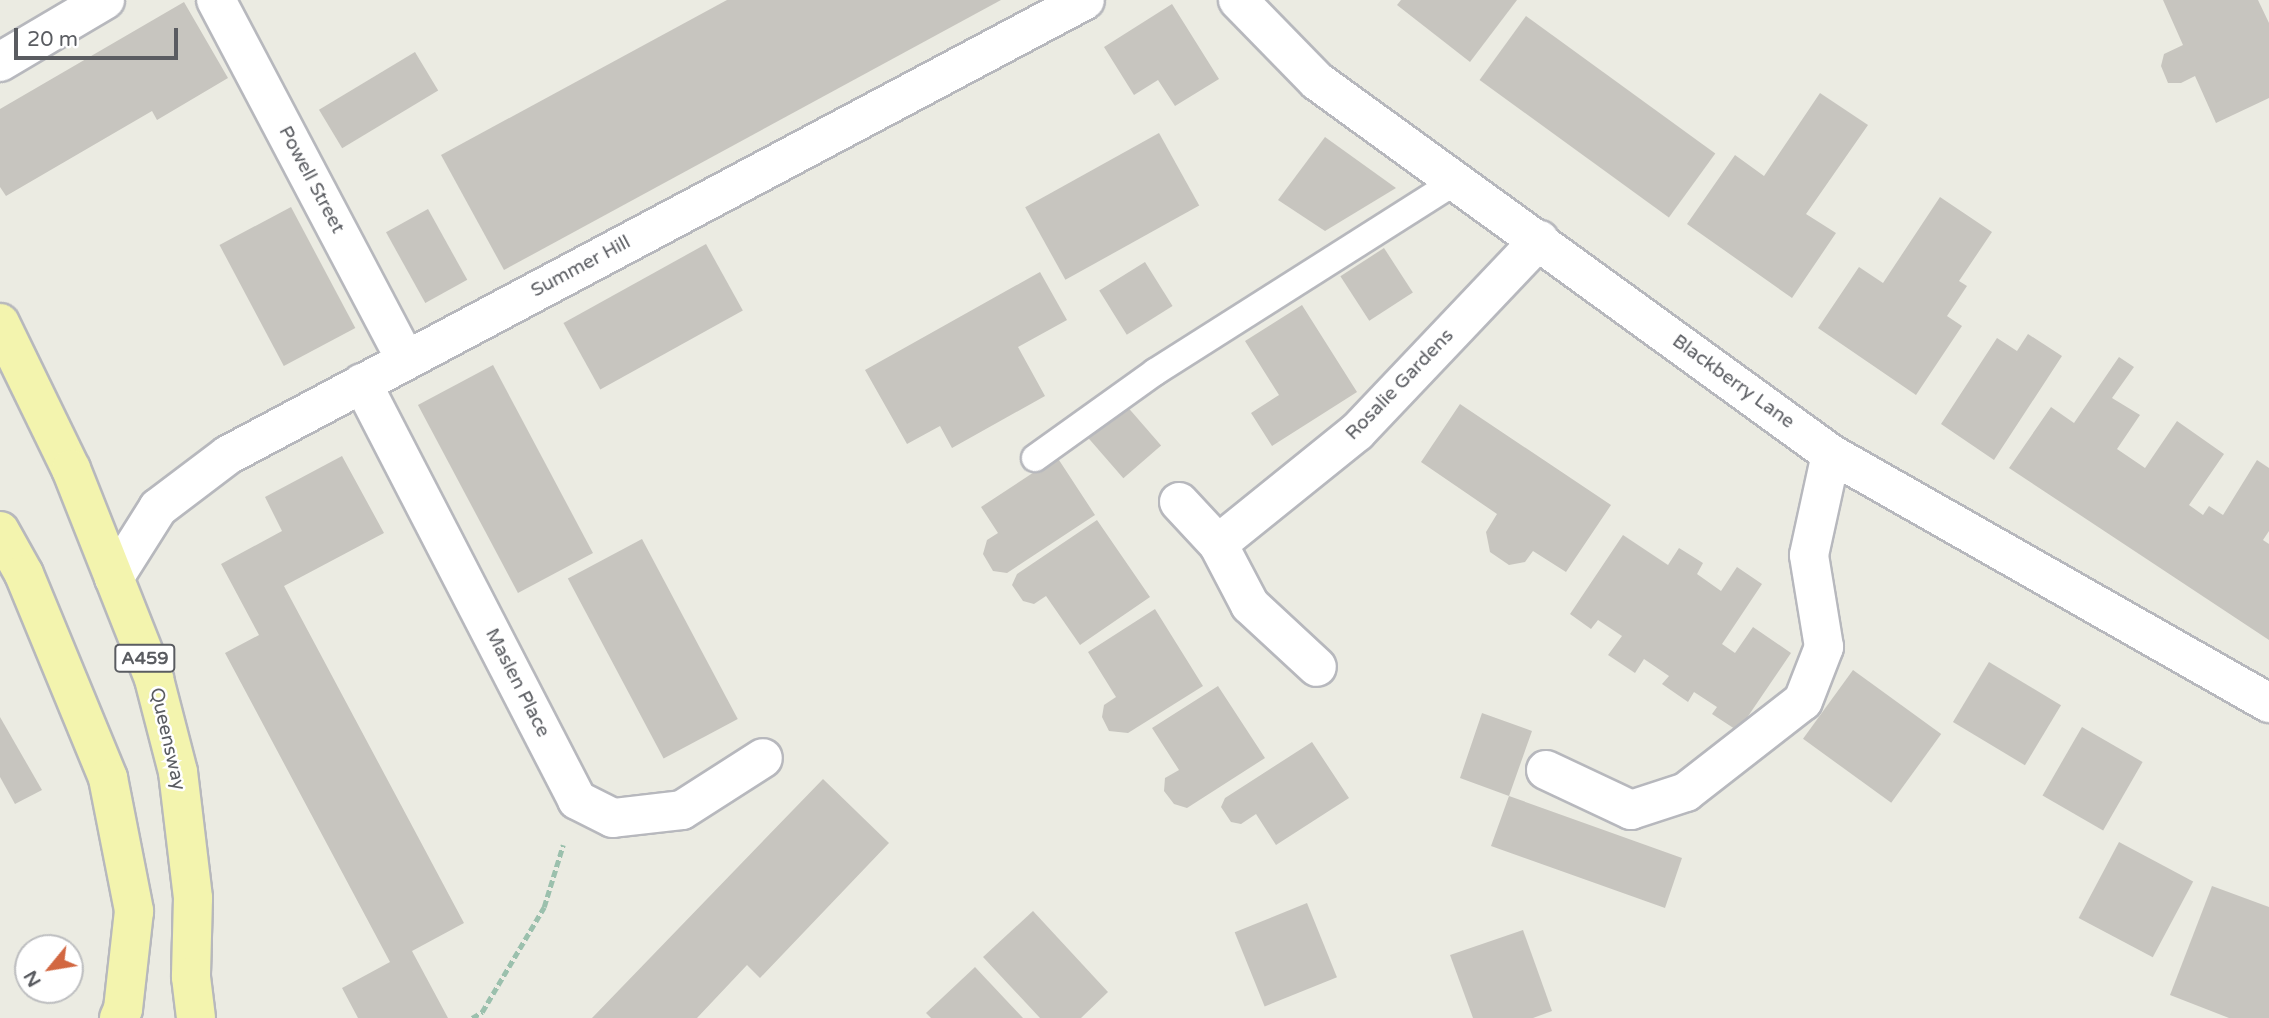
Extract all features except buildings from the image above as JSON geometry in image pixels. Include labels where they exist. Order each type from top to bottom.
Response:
[{"type":"main road","name":"Queensway","points":[[0,323],[71,469],[154,679],[178,772],[193,898],[191,977],[196,1018]]},
{"type":"main road","points":[[0,531],[24,574],[108,778],[134,911],[123,1009],[119,1018]]},
{"type":"street","points":[[0,62],[105,0]]},
{"type":"street","name":"Powell Street","points":[[216,0],[406,360]]},
{"type":"street","name":"Summer Hill","points":[[114,578],[158,508],[228,455],[1085,0]]},
{"type":"street","name":"Blackberry Lane","points":[[1238,0],[1317,81],[1457,180],[1831,454],[2269,703]]},
{"type":"street","name":"Rosalie Gardens","points":[[1218,544],[1357,432],[1539,240]]},
{"type":"street","name":"Maslen Place","points":[[362,383],[577,800]]},
{"type":"street","points":[[1546,770],[1631,810],[1686,792],[1803,701],[1825,647],[1809,555],[1831,454]]},
{"type":"street","points":[[1179,502],[1218,544],[1250,605],[1317,667]]},
{"type":"street","points":[[577,800],[613,818],[682,810],[763,758]]},
{"type":"lane","points":[[1035,458],[1154,372],[1457,180]]},
{"type":"path","points":[[472,1018],[482,1012],[544,907],[577,800]]}]
